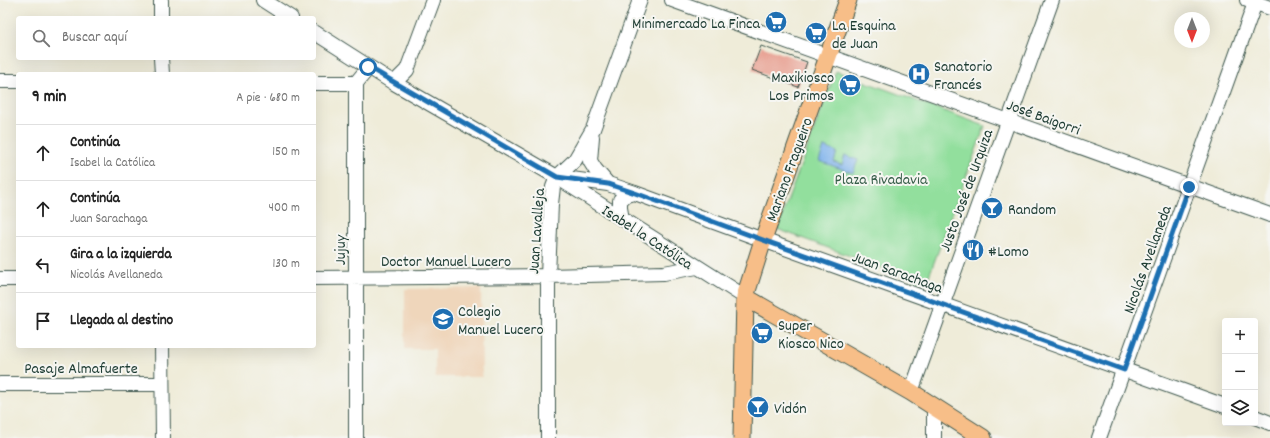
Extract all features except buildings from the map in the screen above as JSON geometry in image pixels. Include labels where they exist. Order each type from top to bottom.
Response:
[{"type":"main road","name":"Mariano Fragueiro","points":[[742,438],[743,311],[745,296],[763,240],[848,0]]},
{"type":"main road","name":"Isabel la Católica","points":[[745,296],[911,392],[983,438]]},
{"type":"street","points":[[161,0],[161,16]]},
{"type":"street","points":[[263,0],[288,16]]},
{"type":"street","points":[[394,83],[407,70],[433,0]]},
{"type":"street","name":"Juan Lavalleja","points":[[548,438],[548,276],[553,187],[557,177],[575,160],[593,129],[640,0]]},
{"type":"street","name":"José Baigorri","points":[[672,0],[1270,215]]},
{"type":"street","name":"Justo José de Urquiza","points":[[911,392],[1052,0]]},
{"type":"street","points":[[1252,1],[1270,8]]},
{"type":"street","name":"Nicolás Avellaneda","points":[[1099,438],[1189,187],[1252,1]]},
{"type":"street","name":"Isabel la Católica","points":[[316,33],[394,83],[557,177],[745,296]]},
{"type":"street","points":[[162,60],[162,72]]},
{"type":"street","points":[[316,82],[356,83],[368,67]]},
{"type":"street","points":[[0,81],[16,81]]},
{"type":"street","name":"Jujuy","points":[[356,83],[356,438]]},
{"type":"street","points":[[593,129],[590,161],[608,184]]},
{"type":"street","name":"Juan Sarachaga","points":[[557,177],[608,184],[635,193],[1222,405]]},
{"type":"street","points":[[622,219],[620,200],[626,194],[635,193]]},
{"type":"street","name":"Doctor Manuel Lucero","points":[[316,278],[548,276],[664,273],[697,267]]},
{"type":"street","points":[[0,279],[16,279]]},
{"type":"street","points":[[162,348],[163,438]]},
{"type":"street","name":"Pasaje Almafuerte","points":[[0,384],[162,384]]},
{"type":"street","points":[[934,407],[934,438]]},
{"type":"street","points":[[1258,418],[1270,423]]},
{"type":"shaded area","name":"Colegio Manuel Lucero","points":[[481,288],[482,377],[435,377],[435,349],[405,349],[405,289]]},
{"type":"green space","name":"Plaza Rivadavia","points":[[836,71],[985,126],[926,284],[777,229]]},
{"type":"water","points":[[824,147],[837,152],[834,162],[842,165],[845,155],[858,160],[853,173],[819,161]]},
{"type":"place","name":"Minimercado La Finca","points":[[776,22]]},
{"type":"place","name":"La Esquina de Juan","points":[[816,33]]},
{"type":"place","name":"Sanatorio Francés","points":[[919,74]]},
{"type":"place","name":"Maxikiosco Los Primos","points":[[850,85]]},
{"type":"place","name":"Random","points":[[992,208]]},
{"type":"place","name":"#Lomo","points":[[973,250]]},
{"type":"place","name":"Colegio Manuel Lucero","points":[[443,319]]},
{"type":"place","name":"Super Kiosco Nico","points":[[762,333]]},
{"type":"place","name":"Vidón","points":[[758,407]]},
{"type":"route","points":[[368,67],[557,177],[608,184],[635,193],[1124,370],[1189,187]]}]
